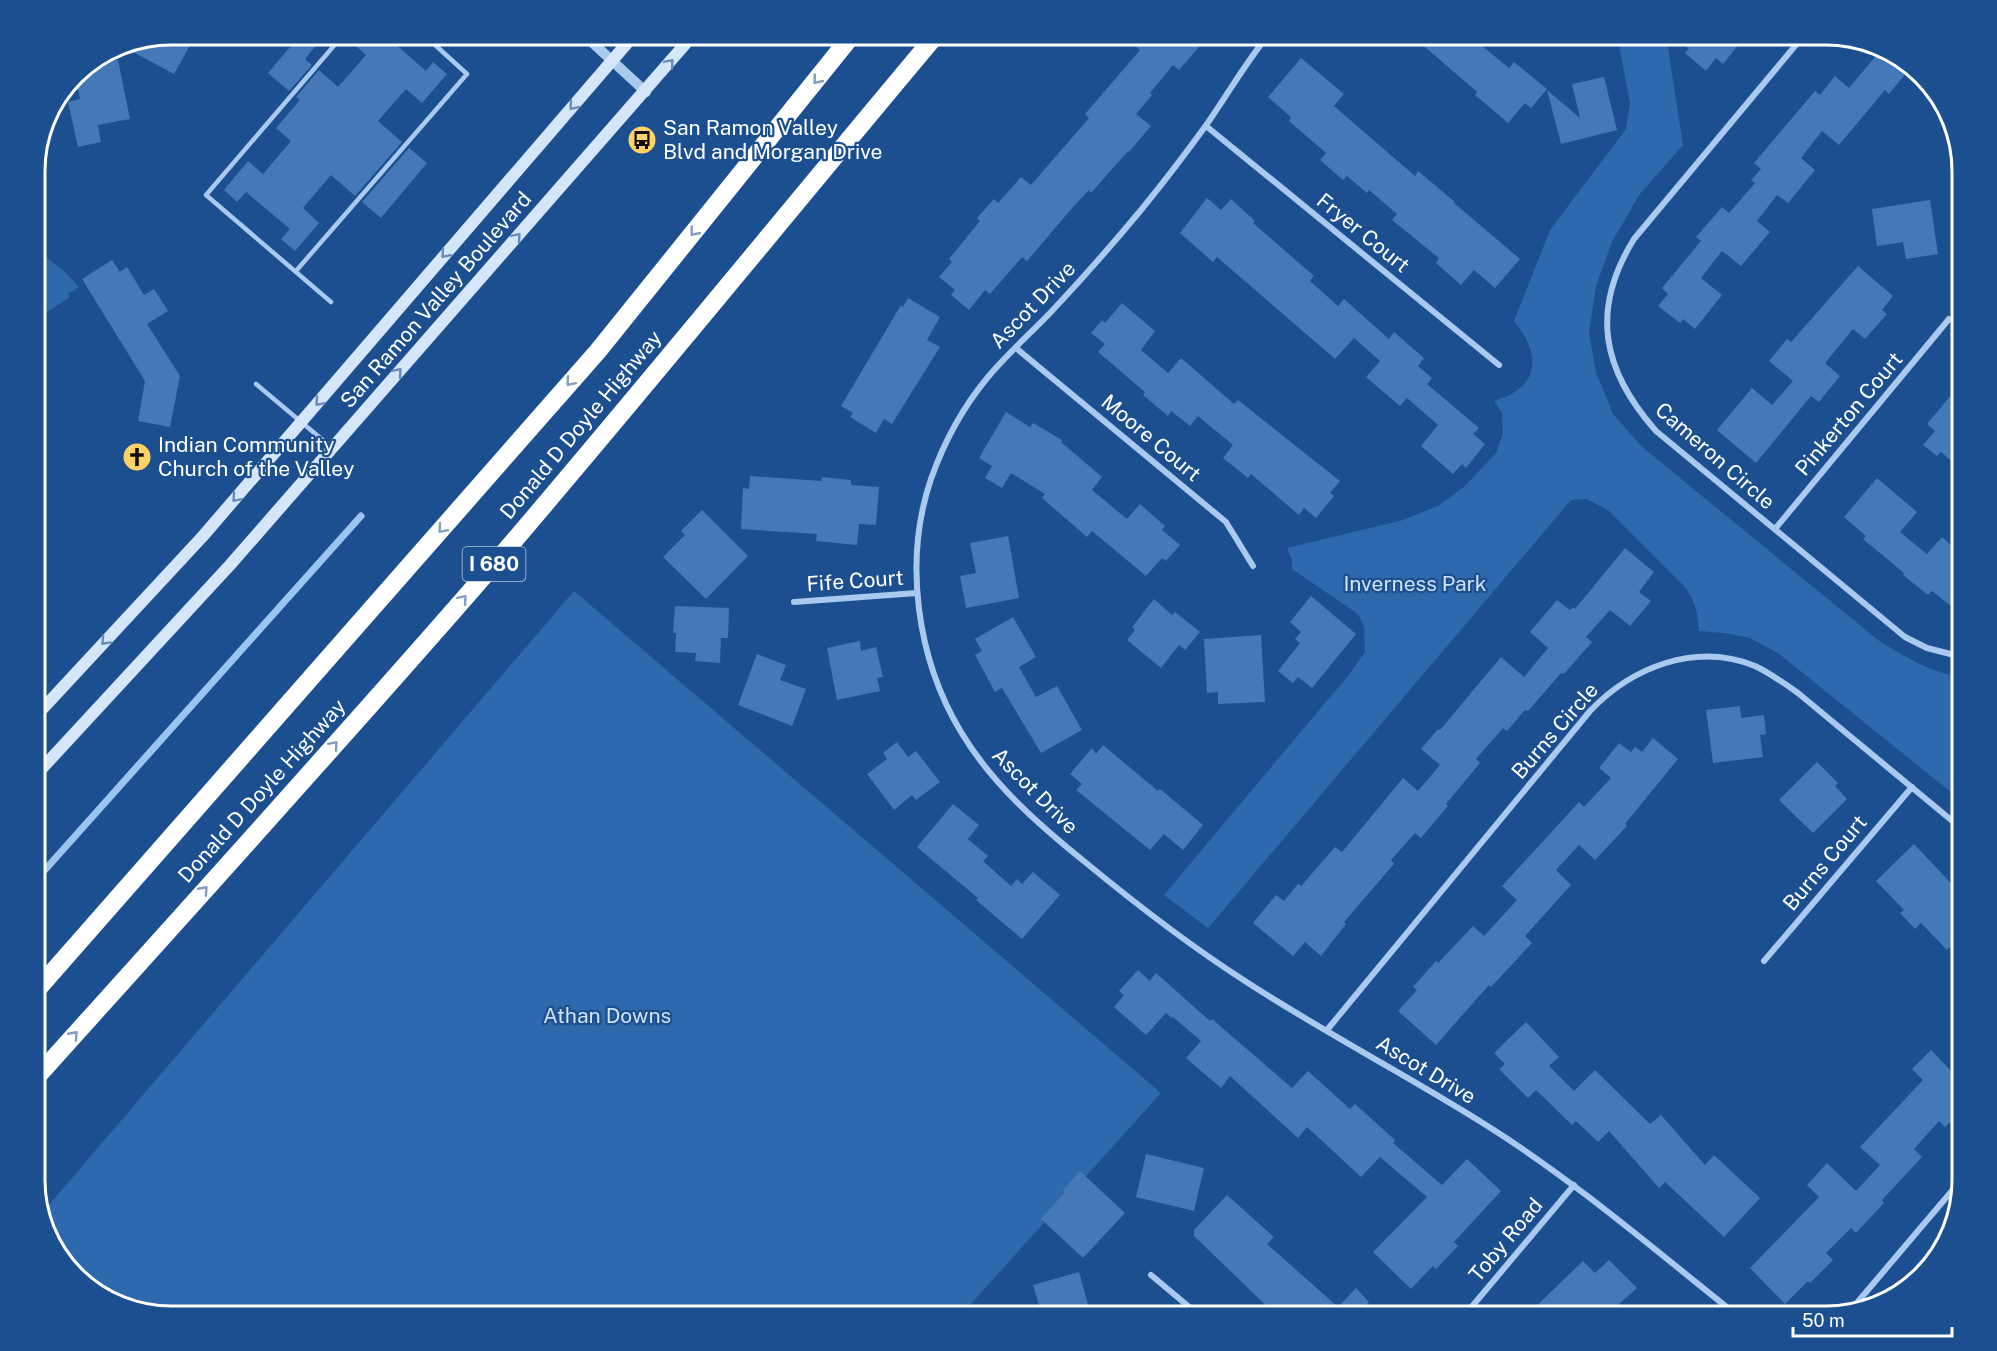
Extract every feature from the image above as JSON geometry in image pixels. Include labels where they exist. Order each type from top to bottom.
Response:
[{"type":"highway","name":"Donald D Doyle Highway","points":[[45,981],[598,351],[845,45]]},
{"type":"highway","name":"Donald D Doyle Highway","points":[[45,1068],[483,577],[928,45]]},
{"type":"main road","name":"San Ramon Valley Boulevard","points":[[47,704],[203,536],[626,45]]},
{"type":"main road","name":"San Ramon Valley Boulevard","points":[[45,765],[223,573],[685,45]]},
{"type":"street","points":[[594,45],[646,92]]},
{"type":"street","name":"Ascot Drive","points":[[1261,45],[1206,126],[1143,207],[1085,276],[984,382],[951,432],[930,483],[916,564],[921,622],[935,680],[944,703],[962,734],[995,780],[1072,851],[1155,918],[1246,982],[1486,1125],[1574,1185],[1724,1306]]},
{"type":"street","name":"Cameron Circle","points":[[1796,45],[1634,239],[1622,259],[1608,300],[1607,326],[1611,352],[1620,381],[1636,408],[1656,431],[1905,637],[1928,648],[1952,654]]},
{"type":"street","name":"Fryer Court","points":[[1206,126],[1499,365]]},
{"type":"street","name":"Pinkerton Court","points":[[1775,529],[1949,319]]},
{"type":"street","name":"Moore Court","points":[[1016,348],[1226,522],[1253,566]]},
{"type":"street","name":"Fife Court","points":[[794,602],[917,593]]},
{"type":"street","name":"Burns Circle","points":[[1327,1030],[1590,711],[1618,686],[1653,666],[1678,659],[1701,657],[1727,659],[1754,666],[1798,693],[1952,821]]},
{"type":"street","name":"Burns Court","points":[[1764,961],[1912,787]]},
{"type":"street","name":"Toby Road","points":[[1473,1306],[1574,1185]]},
{"type":"street","points":[[1858,1302],[1952,1191]]},
{"type":"street","points":[[1151,1275],[1187,1306]]},
{"type":"lane","points":[[331,302],[207,195],[336,45]]},
{"type":"lane","points":[[296,271],[467,74],[435,45]]},
{"type":"lane","points":[[256,384],[333,448]]},
{"type":"green space","name":"Inverness Park","points":[[1619,45],[1668,45],[1683,145],[1639,195],[1612,242],[1596,286],[1589,333],[1596,372],[1613,414],[1641,446],[1878,640],[1918,663],[1952,675],[1952,793],[1778,653],[1750,638],[1699,631],[1695,608],[1685,587],[1609,511],[1587,499],[1571,500],[1208,928],[1164,895],[1351,672],[1365,652],[1364,627],[1358,614],[1292,569],[1292,560],[1287,548],[1403,520],[1438,506],[1464,487],[1496,453],[1503,434],[1502,413],[1494,401],[1520,388],[1528,379],[1532,369],[1529,346],[1514,321],[1550,230],[1626,129],[1630,103]]},
{"type":"green space","points":[[45,256],[79,287],[68,294],[70,297],[45,313]]},
{"type":"green space","name":"Athan Downs","points":[[574,591],[1161,1093],[969,1306],[163,1306],[146,1304],[115,1293],[88,1275],[66,1250],[48,1207]]},
{"type":"building","points":[[163,45],[190,45],[174,74],[132,52]]},
{"type":"building","points":[[292,45],[316,45],[305,59],[312,65],[289,91],[268,73]]},
{"type":"building","points":[[355,45],[396,45],[426,71],[433,62],[447,74],[422,103],[406,89],[378,121],[402,142],[355,196],[331,175],[303,208],[319,223],[295,251],[281,239],[290,229],[246,192],[237,202],[224,190],[248,161],[263,174],[291,141],[276,128],[300,100],[296,97],[319,70],[338,87],[366,55]]},
{"type":"building","points":[[1134,45],[1201,45],[1179,70],[1173,65],[1150,93],[1152,95],[1136,114],[1151,126],[1129,152],[1091,193],[1089,190],[1073,207],[1027,261],[1022,257],[990,294],[985,290],[969,310],[951,295],[955,290],[939,277],[952,262],[949,259],[980,221],[977,218],[994,199],[998,203],[1021,177],[1031,185],[1089,118],[1085,114],[1140,50]]},
{"type":"building","points":[[1423,45],[1481,45],[1509,68],[1514,62],[1547,89],[1531,108],[1525,103],[1508,123],[1475,95],[1477,92]]},
{"type":"building","points":[[1684,45],[1738,45],[1723,64],[1716,58],[1706,71],[1685,53],[1689,49]]},
{"type":"building","points":[[1876,56],[1906,73],[1889,94],[1885,90],[1839,145],[1822,131],[1801,158],[1815,170],[1788,203],[1777,195],[1757,221],[1770,232],[1741,266],[1722,251],[1701,278],[1722,295],[1695,329],[1683,319],[1680,323],[1658,306],[1668,294],[1662,288],[1701,241],[1696,237],[1722,207],[1729,213],[1755,183],[1751,180],[1761,169],[1754,163],[1815,91],[1820,95],[1835,76],[1849,88]]},
{"type":"building","points":[[1301,58],[1344,94],[1334,106],[1415,176],[1418,171],[1520,259],[1495,288],[1474,270],[1461,285],[1436,263],[1439,258],[1392,220],[1397,214],[1369,190],[1367,193],[1347,176],[1343,180],[1320,160],[1326,153],[1289,121],[1291,117],[1268,97]]},
{"type":"building","points":[[118,60],[130,119],[98,125],[101,142],[78,147],[68,102],[80,99],[78,86],[94,71],[109,62]]},
{"type":"building","points":[[1604,77],[1617,130],[1561,144],[1547,90],[1580,118],[1572,84]]},
{"type":"building","points":[[409,148],[427,163],[381,218],[362,202]]},
{"type":"building","points":[[1207,198],[1221,210],[1231,199],[1255,221],[1253,223],[1314,276],[1310,281],[1338,306],[1344,299],[1389,339],[1394,332],[1424,358],[1418,366],[1432,378],[1427,384],[1479,428],[1473,434],[1485,444],[1466,468],[1462,464],[1453,474],[1421,446],[1438,425],[1407,398],[1400,406],[1366,377],[1380,361],[1354,338],[1335,359],[1217,257],[1213,262],[1180,233]]},
{"type":"building","points":[[1930,200],[1938,254],[1906,259],[1903,242],[1877,246],[1872,209]]},
{"type":"building","points":[[112,260],[120,272],[127,267],[144,295],[154,289],[168,311],[147,324],[180,376],[170,427],[138,421],[145,381],[82,279]]},
{"type":"building","points":[[1858,266],[1893,296],[1882,310],[1887,314],[1865,339],[1853,329],[1825,363],[1840,376],[1819,402],[1811,396],[1756,463],[1717,430],[1752,388],[1772,405],[1793,381],[1769,361],[1787,339],[1791,342]]},
{"type":"building","points":[[908,298],[940,317],[927,340],[940,347],[892,424],[884,419],[876,433],[850,417],[853,413],[841,406],[901,305],[903,307]]},
{"type":"building","points":[[1122,303],[1155,331],[1141,350],[1168,373],[1181,358],[1234,404],[1238,400],[1340,481],[1330,493],[1334,496],[1316,518],[1304,508],[1299,515],[1251,474],[1248,478],[1223,458],[1233,445],[1198,416],[1190,426],[1171,411],[1168,416],[1143,395],[1145,392],[1098,352],[1105,344],[1091,333],[1102,320],[1105,323]]},
{"type":"building","points":[[1952,394],[1952,461],[1941,452],[1937,456],[1923,445],[1935,431],[1927,424]]},
{"type":"building","points":[[1006,412],[1030,427],[1033,423],[1062,440],[1061,442],[1102,477],[1092,490],[1127,519],[1140,504],[1165,526],[1162,530],[1180,545],[1166,561],[1162,558],[1146,576],[1092,531],[1087,537],[1042,498],[1045,494],[1011,473],[1002,488],[985,478],[992,466],[979,458]]},
{"type":"building","points":[[750,476],[821,481],[822,477],[851,480],[851,485],[879,487],[876,525],[859,524],[857,545],[816,541],[817,534],[741,529],[743,488],[749,489]]},
{"type":"building","points":[[1877,478],[1917,512],[1900,532],[1927,554],[1942,537],[1952,546],[1951,606],[1932,591],[1928,595],[1903,575],[1904,573],[1863,539],[1866,536],[1844,517]]},
{"type":"building","points":[[702,510],[748,556],[706,599],[663,557],[685,535],[681,531]]},
{"type":"building","points":[[1008,536],[1019,598],[966,608],[960,576],[976,573],[970,543]]},
{"type":"building","points":[[1625,548],[1654,572],[1639,592],[1651,601],[1630,626],[1610,610],[1586,637],[1592,642],[1564,674],[1561,673],[1507,731],[1503,728],[1476,759],[1480,763],[1421,838],[1415,833],[1391,860],[1394,864],[1344,922],[1346,924],[1321,956],[1305,942],[1293,956],[1253,923],[1276,895],[1284,901],[1298,884],[1301,886],[1335,847],[1342,852],[1403,778],[1418,791],[1440,765],[1421,749],[1438,729],[1440,730],[1501,657],[1524,677],[1548,648],[1530,632],[1557,600],[1570,610],[1573,607],[1575,609]]},
{"type":"building","points":[[1311,596],[1356,634],[1312,688],[1298,677],[1293,683],[1278,671],[1300,643],[1295,639],[1301,632],[1290,622]]},
{"type":"building","points":[[1154,599],[1172,615],[1175,612],[1200,632],[1185,650],[1179,645],[1161,668],[1127,640],[1135,630],[1132,627]]},
{"type":"building","points":[[675,606],[729,608],[728,638],[721,638],[720,663],[695,661],[696,653],[675,652],[676,633],[673,633]]},
{"type":"building","points":[[1013,617],[1036,657],[1019,667],[1036,697],[1057,686],[1082,730],[1041,753],[1002,688],[995,692],[975,655],[982,651],[975,639]]},
{"type":"building","points":[[1261,635],[1265,702],[1218,704],[1218,692],[1207,693],[1204,639]]},
{"type":"building","points":[[860,641],[861,651],[876,647],[883,677],[877,678],[880,691],[837,700],[827,648]]},
{"type":"building","points":[[757,654],[786,665],[780,680],[806,689],[792,726],[738,705]]},
{"type":"building","points":[[1740,706],[1741,718],[1764,715],[1766,734],[1760,735],[1763,757],[1713,763],[1706,710]]},
{"type":"building","points":[[1653,738],[1678,759],[1625,824],[1627,826],[1595,860],[1579,845],[1556,870],[1571,885],[1525,936],[1532,943],[1491,987],[1489,985],[1436,1045],[1398,1011],[1417,990],[1413,987],[1436,961],[1438,963],[1473,926],[1484,936],[1517,900],[1502,886],[1579,802],[1584,807],[1611,778],[1599,768],[1619,743],[1631,752],[1635,747],[1642,752]]},
{"type":"building","points":[[897,742],[908,757],[916,751],[940,782],[916,800],[912,795],[894,810],[867,774],[887,759],[883,753]]},
{"type":"building","points":[[1103,745],[1203,825],[1183,850],[1164,834],[1150,850],[1076,790],[1082,784],[1070,774],[1092,748],[1096,754]]},
{"type":"building","points":[[1817,762],[1838,783],[1835,786],[1847,799],[1813,833],[1779,800]]},
{"type":"building","points":[[953,804],[979,825],[968,839],[988,856],[983,861],[1011,886],[1017,879],[1022,884],[1033,872],[1060,895],[1022,939],[976,900],[978,898],[917,847]]},
{"type":"building","points":[[1914,844],[1952,884],[1952,945],[1947,950],[1921,923],[1915,929],[1900,913],[1904,910],[1876,881]]},
{"type":"building","points":[[1138,970],[1150,981],[1156,973],[1292,1088],[1308,1071],[1350,1109],[1355,1104],[1395,1140],[1393,1143],[1442,1185],[1467,1159],[1501,1191],[1454,1242],[1458,1246],[1436,1269],[1433,1266],[1411,1289],[1373,1252],[1427,1197],[1380,1157],[1361,1177],[1307,1127],[1298,1138],[1230,1076],[1221,1088],[1186,1058],[1201,1041],[1173,1017],[1166,1013],[1146,1035],[1114,1007],[1124,995],[1119,991]]},
{"type":"building","points":[[1526,1022],[1559,1057],[1549,1066],[1574,1091],[1595,1070],[1650,1124],[1661,1115],[1705,1165],[1714,1155],[1760,1198],[1724,1237],[1665,1182],[1659,1188],[1609,1131],[1598,1142],[1576,1121],[1572,1125],[1536,1090],[1528,1098],[1499,1069],[1505,1064],[1494,1053]]},
{"type":"building","points":[[1931,1050],[1952,1072],[1952,1120],[1945,1127],[1939,1121],[1914,1149],[1922,1157],[1882,1200],[1884,1203],[1856,1233],[1851,1228],[1826,1253],[1833,1260],[1785,1304],[1750,1268],[1819,1197],[1807,1185],[1827,1163],[1856,1191],[1880,1165],[1860,1147],[1923,1080],[1912,1069]]},
{"type":"building","points":[[1146,1154],[1204,1168],[1194,1211],[1136,1197]]},
{"type":"building","points":[[1080,1171],[1125,1213],[1083,1258],[1041,1219]]},
{"type":"building","points":[[1227,1195],[1274,1237],[1267,1244],[1337,1306],[1267,1306],[1194,1236],[1194,1230]]},
{"type":"building","points":[[1609,1260],[1637,1288],[1617,1306],[1536,1306],[1583,1261],[1595,1273]]},
{"type":"building","points":[[1079,1272],[1088,1306],[1039,1306],[1033,1285]]},
{"type":"building","points":[[1356,1288],[1369,1302],[1365,1306],[1339,1306]]},
{"type":"waterway","points":[[45,870],[361,516]]},
{"type":"place","name":"San Ramon Valley Blvd and Morgan Drive","points":[[642,140]]},
{"type":"place","name":"Indian Community Church of the Valley","points":[[137,457]]}]
